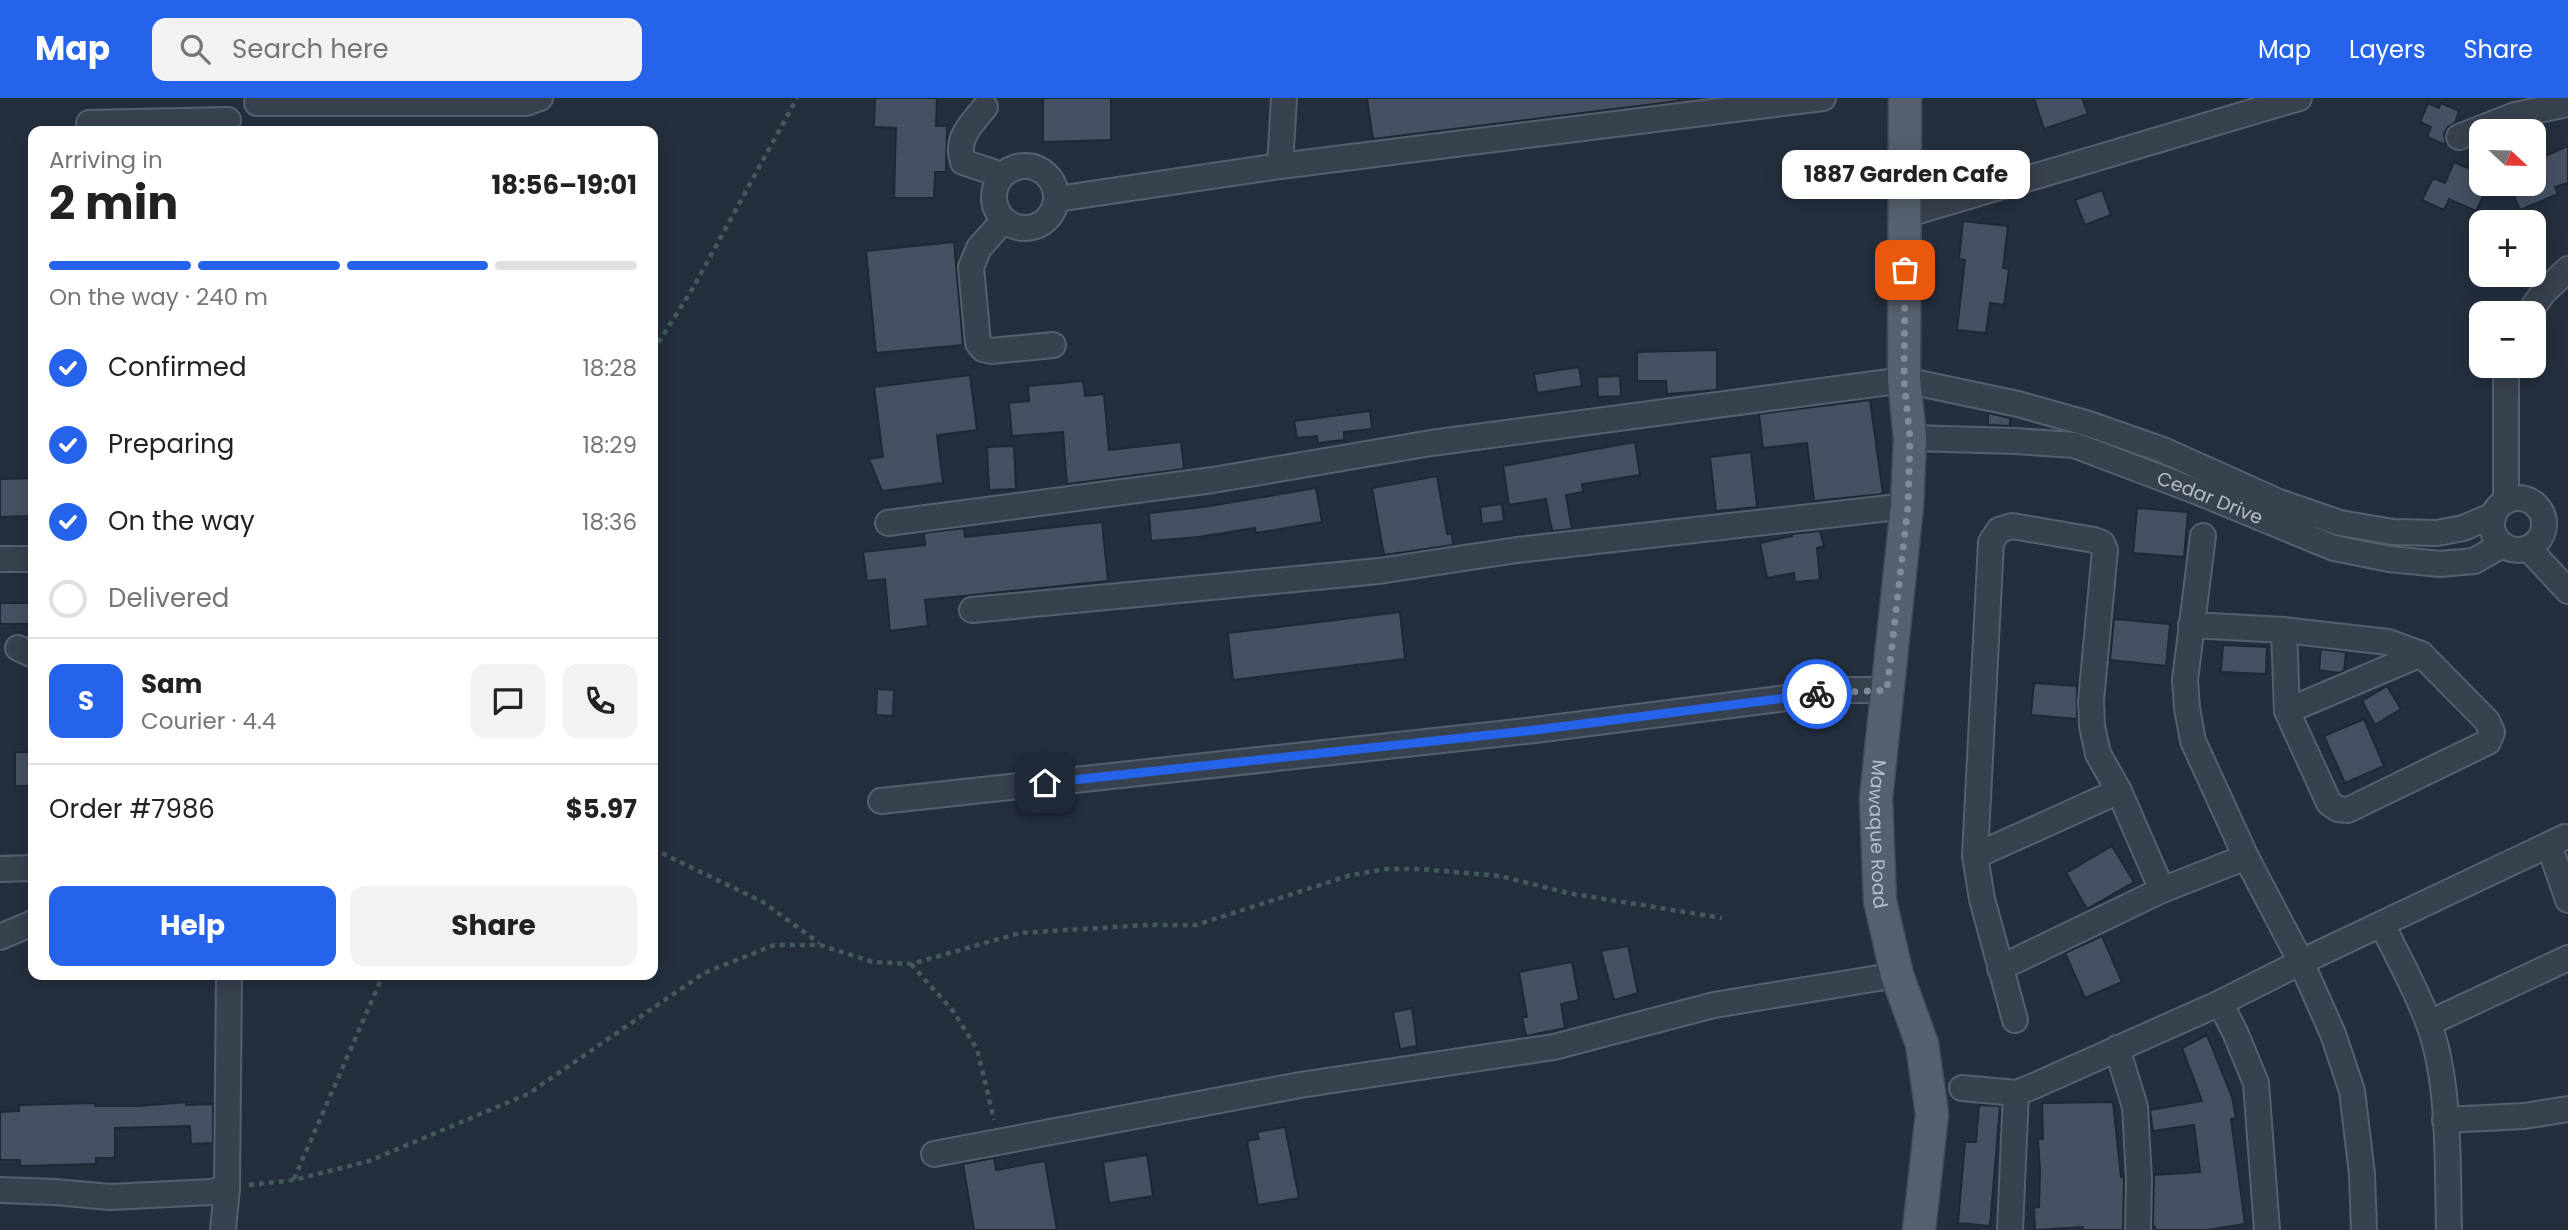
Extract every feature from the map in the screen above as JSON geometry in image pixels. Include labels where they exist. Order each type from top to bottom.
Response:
[{"type":"main road","name":"Mawaque Road","points":[[1905,98],[1904,380],[1910,438],[1908,506],[1876,798],[1880,901],[1897,975],[1922,1044],[1932,1114],[1919,1230]]},
{"type":"street","points":[[257,103],[392,100],[526,103],[541,98]]},
{"type":"street","points":[[1280,166],[1284,98]]},
{"type":"street","points":[[1057,199],[1280,166],[1823,98]]},
{"type":"street","points":[[1905,215],[2299,98]]},
{"type":"street","points":[[2459,137],[2515,115],[2568,104]]},
{"type":"street","points":[[985,107],[963,136],[959,149],[963,162],[1002,175]]},
{"type":"street","points":[[89,123],[227,116]]},
{"type":"street","points":[[1032,166],[1050,179],[1057,199],[1053,213],[1042,223],[1030,229],[1016,228],[1003,221],[997,213],[993,193],[1002,175],[1011,169],[1032,166]]},
{"type":"street","points":[[1003,221],[979,248],[971,267],[978,343],[983,349],[991,351],[1053,345]]},
{"type":"street","points":[[2537,301],[2568,269]]},
{"type":"street","points":[[2503,502],[2514,498],[2530,501],[2541,513],[2543,530],[2540,537],[2528,548],[2515,550],[2502,545],[2493,531],[2503,502],[2506,470],[2506,378]]},
{"type":"street","name":"Cedar Drive","points":[[888,523],[1213,480],[1431,443],[1904,380],[2005,401],[2086,423],[2163,450],[2279,502],[2340,523],[2393,531],[2437,533],[2463,528],[2503,502]]},
{"type":"street","name":"Cedar Drive","points":[[1910,438],[2015,440],[2074,445],[2334,548],[2389,559],[2441,564],[2474,561],[2502,545]]},
{"type":"street","points":[[972,610],[1379,571],[1517,550],[1908,506]]},
{"type":"street","points":[[2015,1020],[1982,899],[1975,856],[1991,542],[2000,530],[2012,526],[2102,543],[2105,550],[2091,701],[2092,726],[2098,754],[2119,791],[2162,890]]},
{"type":"street","points":[[2203,536],[2185,680],[2193,741],[2246,857],[2301,962],[2333,1034],[2351,1091],[2362,1174],[2364,1230]]},
{"type":"street","points":[[2528,548],[2568,591]]},
{"type":"street","points":[[0,559],[28,559]]},
{"type":"street","points":[[2191,625],[2284,630],[2388,642],[2421,654],[2487,720],[2492,732],[2488,742],[2348,810],[2338,809],[2329,803],[2287,711],[2284,630]]},
{"type":"street","points":[[2287,711],[2421,654]]},
{"type":"street","points":[[881,801],[1535,730],[1836,692],[1887,690]]},
{"type":"street","points":[[1975,856],[2119,791]]},
{"type":"street","points":[[1962,1088],[2016,1093],[2220,1003],[2557,841],[2568,900]]},
{"type":"street","points":[[2000,968],[2162,890],[2246,857]]},
{"type":"street","points":[[0,869],[28,868]]},
{"type":"street","points":[[2382,924],[2429,1023],[2439,1066],[2445,1120],[2449,1230]]},
{"type":"street","points":[[0,937],[28,925]]},
{"type":"street","points":[[2429,1023],[2568,958]]},
{"type":"street","points":[[934,1154],[1300,1085],[1554,1047],[1714,1005],[1897,975]]},
{"type":"street","points":[[223,1230],[227,1188],[229,980]]},
{"type":"street","points":[[2220,1003],[2256,1083],[2267,1230]]},
{"type":"street","points":[[2117,1048],[2135,1107],[2139,1179],[2138,1230]]},
{"type":"street","points":[[2010,1230],[2016,1093]]},
{"type":"street","points":[[2445,1120],[2524,1116],[2568,1109]]},
{"type":"street","points":[[0,1190],[110,1197],[211,1192],[227,1188]]},
{"type":"path","points":[[658,343],[693,288],[797,98]]},
{"type":"path","points":[[658,851],[763,902],[820,945]]},
{"type":"path","points":[[227,1188],[294,1180],[369,1161],[528,1094],[704,973],[774,945],[820,945],[873,962],[911,964],[1020,933],[1146,925],[1196,925],[1339,879],[1386,869],[1500,876],[1568,893],[1722,918]]},
{"type":"path","points":[[911,964],[953,1011],[977,1049],[999,1142]]},
{"type":"path","points":[[294,1180],[381,980]]},
{"type":"building","points":[[875,98],[937,98],[936,126],[947,126],[946,172],[935,172],[934,198],[894,198],[896,128],[874,127]]},
{"type":"building","points":[[1043,98],[1111,98],[1111,140],[1043,142]]},
{"type":"building","points":[[1367,98],[1678,98],[1678,101],[1373,139]]},
{"type":"building","points":[[2034,98],[2082,98],[2088,114],[2044,129]]},
{"type":"building","points":[[2428,103],[2439,108],[2441,103],[2459,111],[2455,123],[2448,127],[2444,134],[2446,145],[2427,137],[2431,127],[2420,122]]},
{"type":"building","points":[[2568,146],[2568,183],[2555,187],[2558,194],[2520,210],[2514,196],[2546,196],[2546,156]]},
{"type":"building","points":[[2454,162],[2469,168],[2469,196],[2483,196],[2476,210],[2449,199],[2444,210],[2422,200],[2433,178],[2445,183]]},
{"type":"building","points":[[2102,190],[2111,215],[2085,225],[2075,200]]},
{"type":"building","points":[[1963,221],[2008,226],[2003,268],[2009,269],[2004,305],[1990,303],[1986,333],[1957,330],[1965,260],[1959,259]]},
{"type":"building","points":[[954,242],[963,345],[876,353],[866,251]]},
{"type":"building","points":[[1717,350],[1717,390],[1667,394],[1666,381],[1637,381],[1637,352]]},
{"type":"building","points":[[1579,367],[1582,386],[1537,393],[1534,374]]},
{"type":"building","points":[[970,375],[977,430],[937,435],[943,483],[882,491],[869,459],[883,457],[874,387]]},
{"type":"building","points":[[1620,376],[1621,396],[1598,397],[1597,377]]},
{"type":"building","points":[[1083,381],[1085,396],[1104,394],[1109,450],[1181,442],[1184,469],[1067,484],[1063,432],[1012,436],[1009,403],[1029,401],[1028,386]]},
{"type":"building","points":[[1870,400],[1883,494],[1814,501],[1807,443],[1763,448],[1759,414]]},
{"type":"building","points":[[1370,411],[1372,429],[1344,432],[1344,440],[1318,443],[1317,436],[1297,438],[1294,421]]},
{"type":"building","points":[[1988,413],[2010,418],[2010,426],[1988,425]]},
{"type":"building","points":[[1635,442],[1640,475],[1582,484],[1583,492],[1566,495],[1572,529],[1552,531],[1546,499],[1509,505],[1503,466]]},
{"type":"building","points":[[1014,446],[1016,489],[989,490],[987,447]]},
{"type":"building","points":[[1751,452],[1757,507],[1716,511],[1710,457]]},
{"type":"building","points":[[1437,476],[1447,534],[1452,534],[1453,545],[1384,555],[1372,488]]},
{"type":"building","points":[[28,478],[28,516],[0,517],[0,479]]},
{"type":"building","points":[[1316,488],[1322,522],[1256,533],[1255,528],[1151,541],[1149,513]]},
{"type":"building","points":[[1502,504],[1504,521],[1482,524],[1480,507]]},
{"type":"building","points":[[2137,508],[2188,512],[2184,557],[2133,553]]},
{"type":"building","points":[[1102,522],[1108,581],[925,600],[928,626],[890,631],[885,579],[867,581],[863,552],[925,545],[924,533],[964,528],[965,537]]},
{"type":"building","points":[[1820,531],[1824,546],[1817,548],[1820,580],[1795,582],[1794,573],[1767,578],[1760,543],[1792,536],[1791,534]]},
{"type":"building","points":[[0,603],[28,603],[28,624],[0,624]]},
{"type":"building","points":[[1400,612],[1405,659],[1233,680],[1228,633]]},
{"type":"building","points":[[2114,619],[2170,624],[2166,666],[2110,660]]},
{"type":"building","points":[[2223,645],[2267,647],[2266,674],[2221,672]]},
{"type":"building","points":[[2321,649],[2346,652],[2344,671],[2339,673],[2319,670]]},
{"type":"building","points":[[2034,683],[2077,686],[2077,719],[2031,715]]},
{"type":"building","points":[[2387,686],[2401,709],[2375,725],[2362,701]]},
{"type":"building","points":[[877,689],[894,690],[893,716],[876,715]]},
{"type":"building","points":[[2364,719],[2384,766],[2345,783],[2324,736]]},
{"type":"building","points":[[15,752],[28,752],[28,786],[15,786]]},
{"type":"building","points":[[2112,846],[2134,882],[2087,909],[2066,873]]},
{"type":"building","points":[[2102,936],[2122,982],[2085,998],[2065,953]]},
{"type":"building","points":[[1628,946],[1638,993],[1614,1000],[1601,951]]},
{"type":"building","points":[[1572,962],[1579,1000],[1561,1004],[1565,1028],[1526,1036],[1522,1017],[1527,1017],[1519,972]]},
{"type":"building","points":[[1412,1008],[1417,1046],[1400,1049],[1393,1012]]},
{"type":"building","points":[[2207,1035],[2232,1097],[2236,1118],[2231,1119],[2245,1224],[2207,1230],[2155,1230],[2154,1175],[2200,1172],[2194,1125],[2153,1131],[2150,1110],[2202,1101],[2182,1048]]},
{"type":"building","points":[[186,1102],[186,1105],[213,1104],[213,1143],[191,1144],[190,1126],[115,1128],[115,1158],[96,1158],[96,1164],[20,1166],[20,1160],[0,1160],[0,1112],[19,1111],[19,1105],[95,1103],[95,1106],[139,1106]]},
{"type":"building","points":[[2113,1102],[2121,1177],[2124,1177],[2123,1230],[2083,1230],[2083,1227],[2035,1230],[2034,1208],[2039,1207],[2038,1139],[2043,1139],[2042,1103]]},
{"type":"building","points":[[1979,1105],[2000,1106],[1990,1226],[1958,1223],[1965,1142],[1976,1142]]},
{"type":"building","points":[[1285,1127],[1299,1198],[1258,1205],[1247,1141],[1259,1139],[1257,1132]]},
{"type":"building","points":[[1147,1155],[1153,1196],[1109,1203],[1103,1162]]},
{"type":"building","points":[[994,1158],[996,1170],[1045,1161],[1057,1230],[974,1230],[963,1164]]},
{"type":"way so far","points":[[1817,694],[1849,690],[1887,690],[1908,506],[1910,438],[1904,380],[1905,270]]},
{"type":"place","name":"1887 Garden Cafe","points":[[1905,270]]},
{"type":"route","points":[[1045,783],[1535,730],[1817,694]]}]
